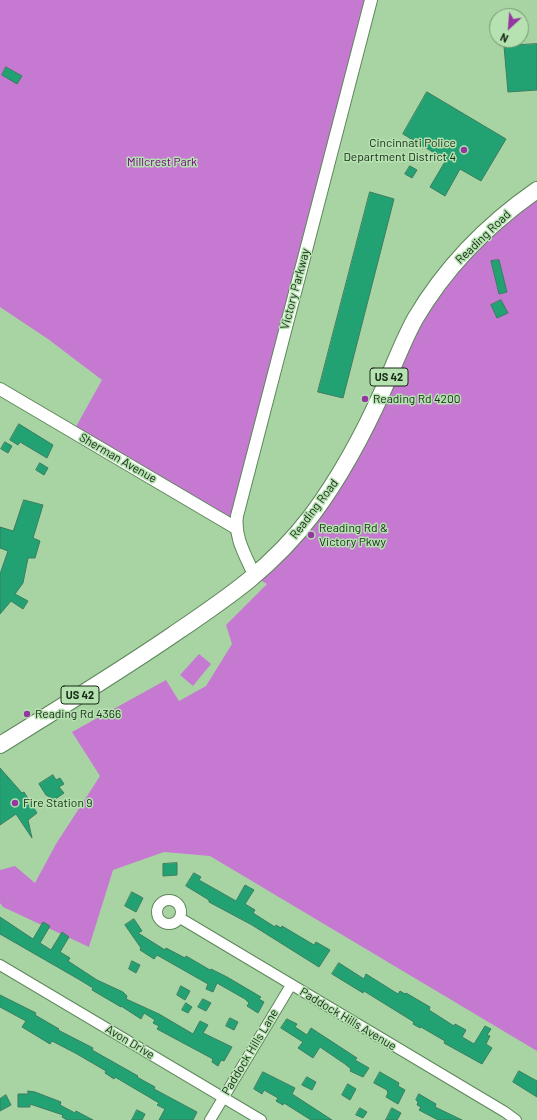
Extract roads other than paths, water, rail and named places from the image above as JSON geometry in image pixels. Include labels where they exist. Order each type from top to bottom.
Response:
[{"type":"main road","name":"Reading Road","points":[[0,745],[147,652],[236,592],[255,577],[310,517],[336,481],[367,424],[415,320],[430,294],[471,245],[511,210],[537,190]]},
{"type":"street","name":"Victory Parkway","points":[[255,577],[237,538],[236,528],[243,491],[371,0]]},
{"type":"street","name":"Sherman Avenue","points":[[0,389],[236,528]]},
{"type":"street","name":"Paddock Hills Avenue","points":[[180,918],[516,1120]]},
{"type":"street","name":"Avon Drive","points":[[0,965],[261,1120]]},
{"type":"street","name":"Paddock Hills Lane","points":[[210,1120],[291,985]]},
{"type":"place","name":"Cincinnati Police Department District 4","points":[[464,150]]},
{"type":"place","name":"Reading Rd 4200","points":[[365,399]]},
{"type":"place","name":"Reading Rd & Victory Pkwy","points":[[311,535]]},
{"type":"place","name":"Reading Rd 4366","points":[[27,714]]},
{"type":"place","name":"Fire Station 9","points":[[15,803]]},
{"type":"park label","name":"Millcrest Park","points":[[162,162]]}]
